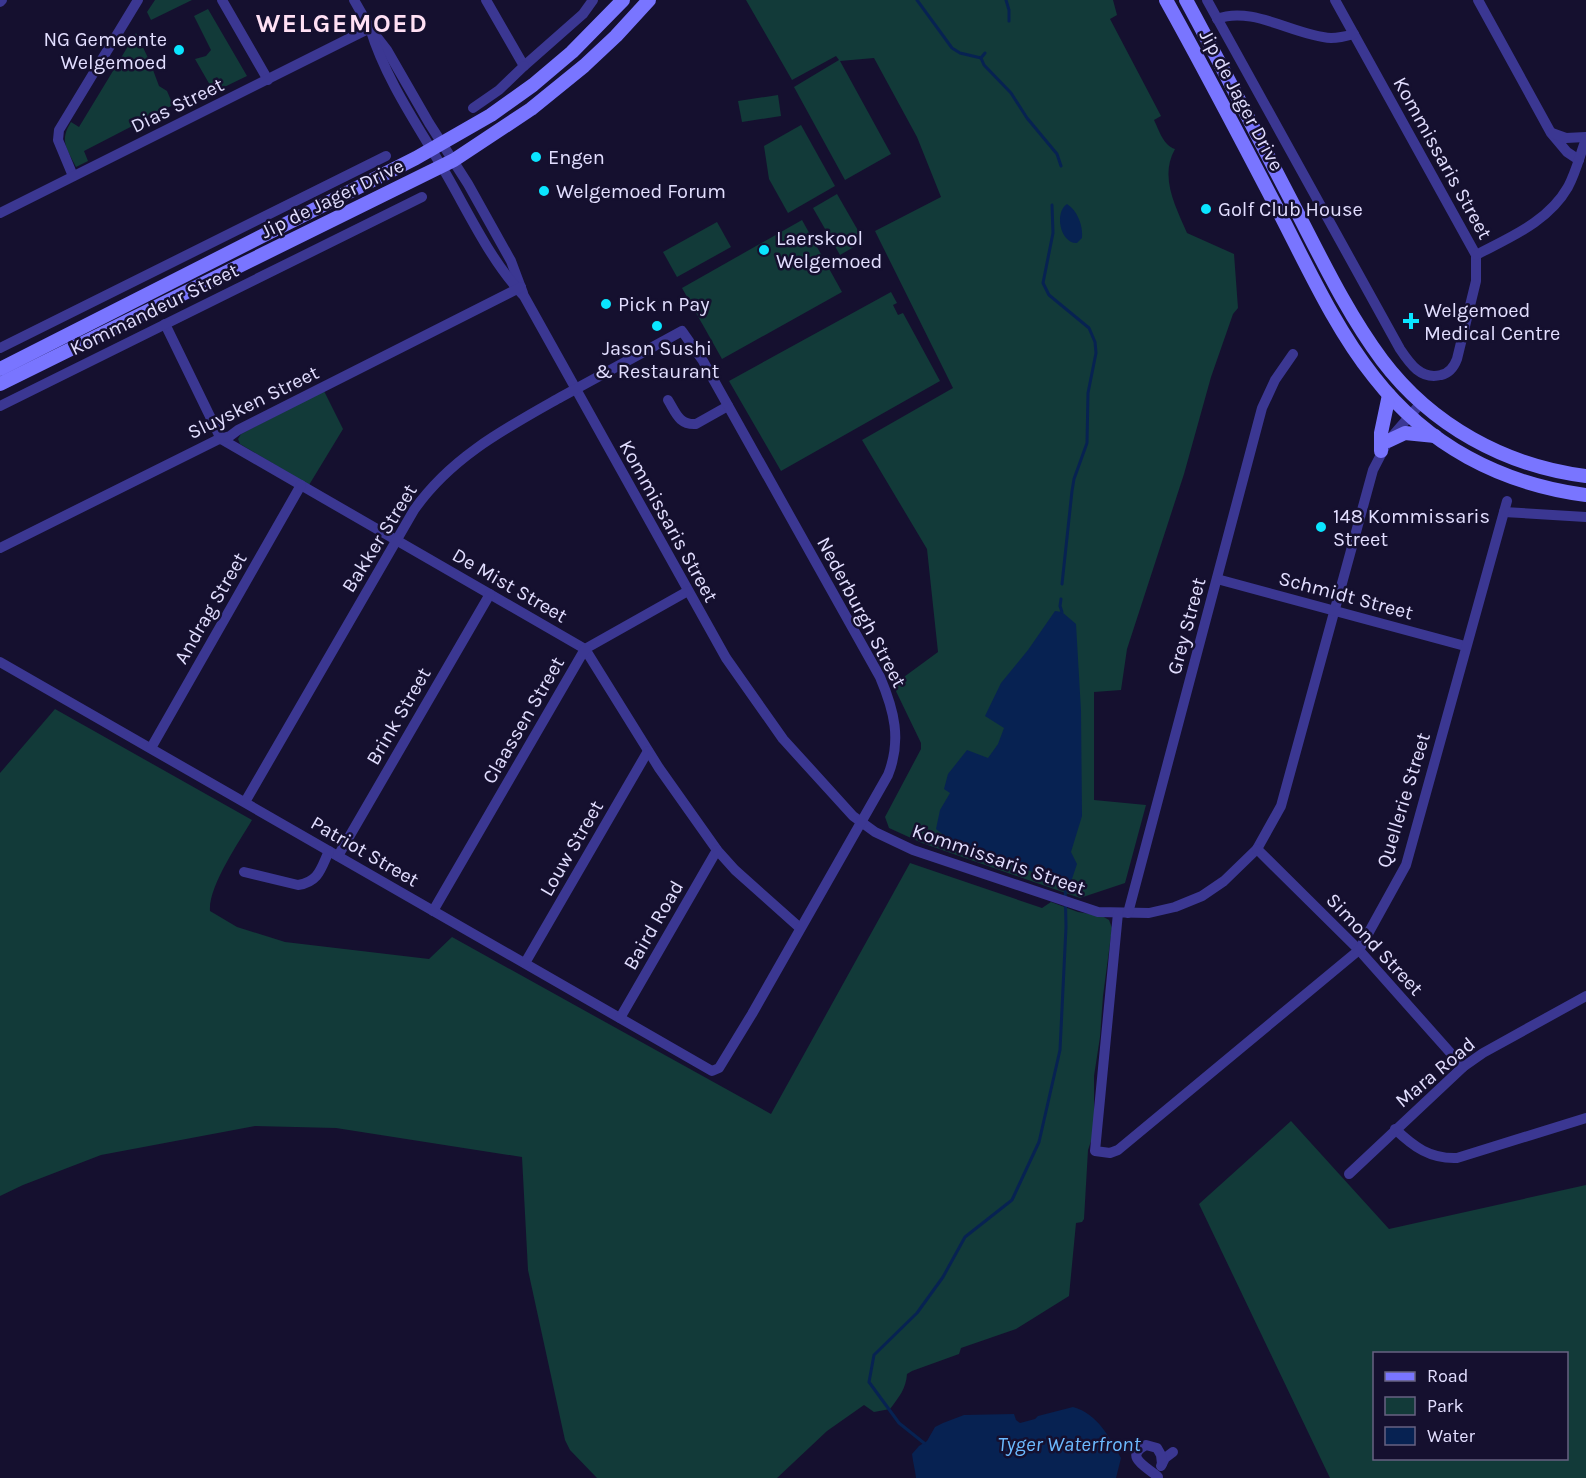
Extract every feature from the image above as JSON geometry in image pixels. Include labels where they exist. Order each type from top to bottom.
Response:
[{"type":"main road","name":"Jip de Jager Drive","points":[[0,369],[207,265],[437,146],[491,115],[533,86],[572,52],[619,5],[628,0]]},
{"type":"main road","name":"Jip de Jager Drive","points":[[0,384],[448,163],[531,109],[557,88],[616,36],[649,0]]},
{"type":"main road","name":"Jip de Jager Drive","points":[[1166,0],[1336,320],[1359,357],[1389,395],[1410,416],[1456,451],[1505,476],[1562,492],[1586,495]]},
{"type":"main road","name":"Jip de Jager Drive","points":[[1186,0],[1321,257],[1361,329],[1382,360],[1421,403],[1458,430],[1489,448],[1537,466],[1586,476]]},
{"type":"main road","points":[[1389,395],[1381,433],[1384,446],[1405,433],[1436,436]]},
{"type":"street","points":[[73,176],[58,140],[59,130],[138,0]]},
{"type":"street","points":[[222,0],[268,80]]},
{"type":"street","name":"Kommissaris Street","points":[[354,0],[370,28],[378,53],[511,261],[521,291],[726,658],[783,739],[862,823],[891,841],[913,850],[1098,912],[1149,913],[1175,907],[1202,896],[1224,881],[1257,849],[1272,826],[1284,797],[1373,470],[1384,446],[1421,403]]},
{"type":"street","points":[[486,0],[524,66]]},
{"type":"street","points":[[473,108],[499,90],[583,14],[593,0]]},
{"type":"street","points":[[1207,0],[1217,19],[1238,14],[1321,36],[1341,37],[1354,34]]},
{"type":"street","name":"Kommissaris Street","points":[[1217,19],[1400,349],[1411,365],[1420,372],[1430,376],[1446,374],[1454,367],[1457,359],[1476,281],[1476,255],[1335,0]]},
{"type":"street","points":[[1478,0],[1551,133],[1567,152],[1579,160]]},
{"type":"street","name":"Dias Street","points":[[0,213],[370,28]]},
{"type":"street","points":[[1476,255],[1540,220],[1568,186],[1586,138],[1566,138],[1551,133]]},
{"type":"street","name":"Kommandeur Street","points":[[0,348],[386,156]]},
{"type":"street","name":"Kommandeur Street","points":[[0,406],[422,197]]},
{"type":"street","name":"Sluysken Street","points":[[0,548],[521,291]]},
{"type":"street","points":[[165,324],[221,439]]},
{"type":"street","name":"Bakker Street","points":[[245,802],[396,540],[428,490],[453,466],[507,427],[682,331]]},
{"type":"street","name":"Nederburgh Street","points":[[682,331],[703,361],[880,677],[892,706],[896,725],[896,750],[892,763],[862,823],[752,1014],[719,1068],[712,1071]]},
{"type":"street","name":"Grey Street","points":[[1095,1151],[1123,913],[1217,579],[1262,408],[1271,388],[1293,354]]},
{"type":"street","points":[[668,400],[681,420],[690,424],[696,424],[728,406]]},
{"type":"street","name":"De Mist Street","points":[[221,439],[585,649],[648,751],[717,850],[735,870],[801,928]]},
{"type":"street","name":"Andrag Street","points":[[151,748],[301,485]]},
{"type":"street","name":"Quellerie Street","points":[[1095,1151],[1110,1153],[1118,1150],[1359,950],[1406,865],[1505,507],[1586,518]]},
{"type":"street","name":"Schmidt Street","points":[[1217,579],[1465,646]]},
{"type":"street","name":"Claassen Street","points":[[433,911],[585,649],[688,591]]},
{"type":"street","name":"Brink Street","points":[[244,872],[298,885],[306,884],[316,878],[334,854],[490,594]]},
{"type":"street","name":"Patriot Street","points":[[0,662],[712,1071]]},
{"type":"street","name":"Louw Street","points":[[525,963],[648,751]]},
{"type":"street","name":"Simond Street","points":[[1257,849],[1359,950],[1463,1067]]},
{"type":"street","name":"Baird Road","points":[[620,1018],[717,850]]},
{"type":"street","name":"Mara Road","points":[[1349,1174],[1463,1067],[1483,1053],[1586,996]]},
{"type":"street","points":[[1395,1129],[1422,1152],[1443,1158],[1456,1158],[1586,1118]]},
{"type":"street","points":[[1162,1464],[1157,1448],[1146,1445],[1140,1449],[1137,1456],[1140,1464],[1158,1478],[1165,1458],[1173,1452]]},
{"type":"green space","points":[[155,0],[192,0],[151,20],[147,12]]},
{"type":"green space","points":[[746,0],[1113,0],[1117,15],[1110,19],[1161,116],[1154,120],[1164,141],[1175,149],[1170,160],[1169,181],[1174,202],[1187,233],[1234,254],[1238,308],[1233,314],[1211,377],[1184,474],[1127,649],[1121,690],[1094,692],[1094,800],[1146,805],[1125,883],[1080,898],[922,843],[889,828],[885,817],[921,749],[921,743],[893,685],[938,652],[927,549],[862,440],[953,388],[875,231],[941,197],[917,137],[874,58],[840,61],[891,154],[845,180],[794,87],[839,60],[836,56],[792,80]]},
{"type":"green space","points":[[208,9],[247,76],[214,92],[195,59],[206,56],[211,50],[194,16]]},
{"type":"green space","points":[[136,33],[159,86],[167,91],[173,105],[84,151],[88,161],[76,167],[67,149],[65,134],[67,129],[71,122],[79,127]]},
{"type":"green space","points":[[778,95],[781,116],[742,122],[738,101]]},
{"type":"green space","points":[[801,125],[835,186],[788,213],[769,179],[764,146]]},
{"type":"green space","points":[[837,194],[864,241],[840,255],[813,208]]},
{"type":"green space","points":[[802,220],[842,292],[722,359],[682,288]]},
{"type":"green space","points":[[717,222],[731,247],[677,277],[663,252]]},
{"type":"green space","points":[[891,292],[897,303],[893,305],[898,315],[903,313],[940,381],[781,471],[729,381]]},
{"type":"green space","points":[[324,391],[343,429],[309,485],[240,444],[238,439],[241,434]]},
{"type":"green space","points":[[55,709],[252,820],[225,865],[211,901],[210,911],[237,927],[285,942],[429,959],[452,937],[771,1114],[910,863],[1042,908],[1051,902],[1109,920],[1112,928],[1094,1076],[1094,1118],[1088,1150],[1084,1219],[1076,1223],[1069,1296],[1016,1329],[961,1348],[959,1354],[907,1374],[904,1389],[890,1409],[874,1412],[864,1405],[827,1431],[777,1478],[597,1478],[570,1450],[565,1440],[528,1270],[522,1157],[336,1128],[255,1126],[101,1155],[0,1196],[0,773]]},
{"type":"green space","points":[[1291,1121],[1389,1229],[1586,1185],[1586,1478],[1330,1478],[1199,1204]]},
{"type":"water","points":[[1067,204],[1077,215],[1081,224],[1082,238],[1077,243],[1066,238],[1061,227],[1061,214]]},
{"type":"water","points":[[1055,611],[1062,612],[1076,624],[1081,711],[1082,816],[1071,852],[1077,864],[1070,885],[956,845],[936,829],[940,810],[950,793],[944,789],[948,774],[967,750],[988,758],[998,744],[1004,728],[985,716],[1001,683],[1028,650]]},
{"type":"water","name":"Tyger Waterfront","points":[[1073,1407],[1082,1410],[1096,1421],[1112,1442],[1121,1458],[1116,1478],[916,1478],[912,1454],[927,1441],[935,1427],[943,1423],[964,1415],[1014,1414],[1020,1423]]},
{"type":"waterway","points":[[917,0],[952,48],[960,53],[981,58]]},
{"type":"waterway","points":[[1006,0],[1009,21]]},
{"type":"waterway","points":[[985,53],[981,58],[984,65],[1011,93],[1027,118],[1057,154],[1061,166]]},
{"type":"waterway","points":[[1052,205],[1053,233],[1043,283],[1049,295],[1089,328],[1095,342],[1096,353],[1088,393],[1087,443],[1074,479],[1062,584]]},
{"type":"waterway","points":[[1061,599],[1062,612]]},
{"type":"waterway","points":[[924,1443],[899,1423],[869,1382],[874,1355],[917,1313],[943,1277],[965,1237],[1012,1200],[1039,1142],[1060,1050],[1066,927],[1065,883]]},
{"type":"place","name":"NG Gemeente Welgemoed","points":[[179,50]]},
{"type":"place","name":"Engen","points":[[536,157]]},
{"type":"place","name":"Welgemoed Forum","points":[[544,191]]},
{"type":"place","name":"Golf Club House","points":[[1206,209]]},
{"type":"place","name":"Laerskool Welgemoed","points":[[764,250]]},
{"type":"place","name":"Pick n Pay","points":[[606,304]]},
{"type":"place","name":"Welgemoed Medical Centre","points":[[1411,321]]},
{"type":"place","name":"Jason Sushi & Restaurant","points":[[657,326]]},
{"type":"place","name":"148 Kommissaris Street","points":[[1321,527]]},
{"type":"district","name":"WELGEMOED","points":[[342,23]]}]
